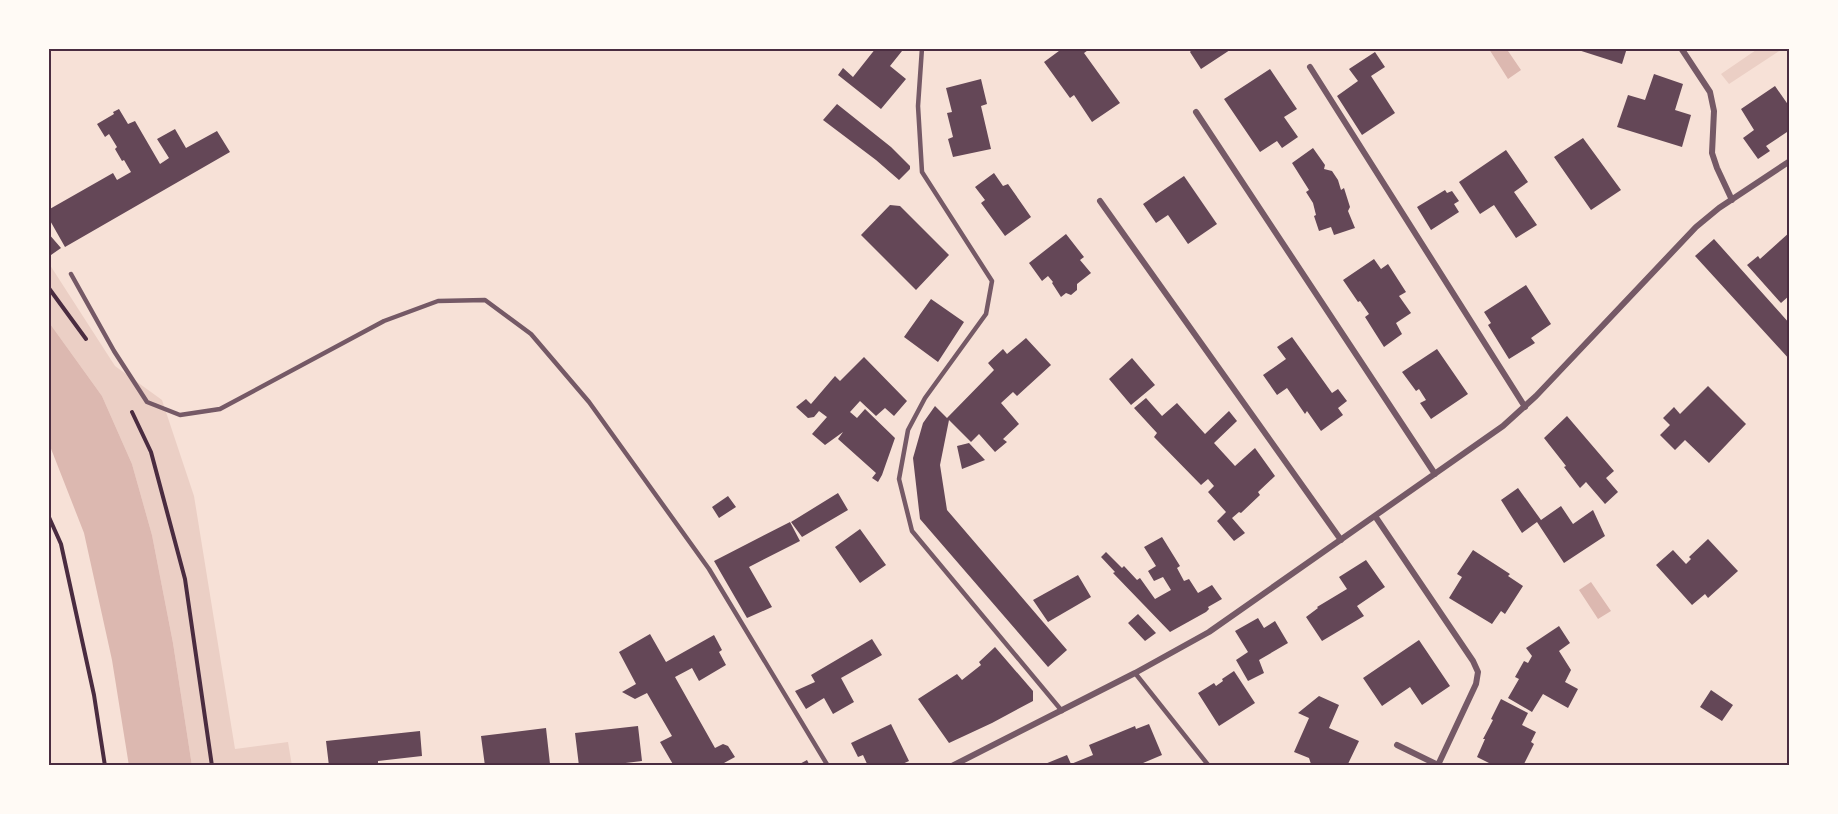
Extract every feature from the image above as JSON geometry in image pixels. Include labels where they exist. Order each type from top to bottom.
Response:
[{"type":"street","points":[[1681,48],[1710,92],[1714,111],[1712,153],[1732,200]]},
{"type":"street","points":[[1310,67],[1526,406]]},
{"type":"street","points":[[1196,112],[1435,474]]},
{"type":"street","points":[[952,766],[1135,673],[1209,632],[1503,426],[1526,406],[1707,217],[1790,160]]},
{"type":"street","points":[[1100,201],[1341,540]]},
{"type":"street","points":[[1375,516],[1478,672],[1476,684],[1439,766],[1397,745]]},
{"type":"lane","points":[[922,48],[918,106],[922,172],[992,281],[986,314],[925,398],[908,430],[899,479],[912,531],[1062,711]]},
{"type":"lane","points":[[71,274],[114,351],[147,402],[180,415],[220,409],[384,321],[438,301],[485,300],[531,334],[589,402],[710,569],[828,766]]},
{"type":"lane","points":[[1135,673],[1209,766]]},
{"type":"path","points":[[48,287],[89,343]]},
{"type":"path","points":[[126,403],[152,452],[185,579],[212,766]]},
{"type":"path","points":[[48,515],[61,544],[94,695],[105,766]]},
{"type":"shaded area","points":[[1506,48],[1521,70],[1508,79],[1489,49]]},
{"type":"shaded area","points":[[1759,48],[1784,48],[1729,84],[1721,74]]},
{"type":"shaded area","points":[[48,262],[115,366],[162,400],[194,496],[235,749],[288,742],[292,766],[192,766],[173,643],[152,535],[132,464],[102,396],[48,321]]},
{"type":"shaded area","points":[[48,321],[102,396],[132,464],[152,535],[173,643],[192,766],[129,766],[112,660],[84,533],[48,441]]},
{"type":"shaded area","points":[[1591,582],[1611,611],[1598,619],[1579,590]]},
{"type":"building","points":[[876,48],[898,48],[902,51],[890,66],[906,79],[881,109],[838,75],[843,68],[853,77]]},
{"type":"building","points":[[1063,48],[1091,48],[1084,53],[1120,103],[1092,122],[1074,95],[1070,98],[1044,62]]},
{"type":"building","points":[[1193,48],[1233,48],[1201,69],[1190,52]]},
{"type":"building","points":[[1572,48],[1627,48],[1622,64]]},
{"type":"building","points":[[1375,52],[1385,67],[1371,76],[1395,113],[1362,135],[1337,96],[1358,81],[1349,69]]},
{"type":"building","points":[[1270,69],[1297,109],[1284,117],[1298,137],[1282,148],[1277,141],[1260,152],[1224,99]]},
{"type":"building","points":[[1654,74],[1683,84],[1675,110],[1691,115],[1682,147],[1617,127],[1628,95],[1645,100]]},
{"type":"building","points":[[981,79],[987,104],[981,106],[991,149],[953,157],[948,139],[953,137],[947,113],[952,112],[946,88]]},
{"type":"building","points":[[1775,86],[1790,106],[1790,130],[1766,146],[1770,151],[1758,159],[1743,138],[1754,130],[1741,109]]},
{"type":"building","points":[[837,104],[891,147],[910,166],[910,169],[899,180],[823,120]]},
{"type":"building","points":[[119,109],[128,124],[135,121],[160,164],[169,158],[157,139],[175,129],[186,148],[217,131],[230,152],[65,247],[48,217],[48,210],[113,173],[117,180],[131,172],[115,149],[117,147],[109,134],[105,137],[97,124]]},
{"type":"building","points":[[1583,138],[1621,190],[1591,210],[1554,157]]},
{"type":"building","points":[[1313,148],[1325,165],[1324,169],[1332,171],[1341,190],[1344,188],[1350,207],[1348,211],[1355,228],[1334,235],[1331,227],[1319,231],[1313,203],[1306,192],[1309,190],[1292,163]]},
{"type":"building","points":[[1506,150],[1528,182],[1514,192],[1537,225],[1516,238],[1494,205],[1480,214],[1459,182]]},
{"type":"building","points":[[994,173],[1003,186],[1008,184],[1031,217],[1005,236],[981,203],[985,200],[975,187]]},
{"type":"building","points":[[1184,176],[1217,224],[1188,244],[1168,215],[1156,223],[1143,204]]},
{"type":"building","points":[[1445,190],[1447,193],[1452,191],[1459,201],[1454,204],[1459,212],[1431,230],[1417,207]]},
{"type":"building","points":[[890,205],[900,206],[949,255],[916,290],[861,235]]},
{"type":"building","points":[[1790,232],[1790,295],[1781,303],[1747,265],[1758,256],[1760,259]]},
{"type":"building","points":[[48,233],[61,248],[51,255],[48,251]]},
{"type":"building","points":[[1066,234],[1084,257],[1080,260],[1091,273],[1077,284],[1077,290],[1071,295],[1066,293],[1061,297],[1048,276],[1042,281],[1029,263]]},
{"type":"building","points":[[1714,239],[1790,324],[1790,360],[1695,256]]},
{"type":"building","points":[[1374,259],[1381,269],[1388,264],[1406,292],[1399,296],[1411,313],[1396,323],[1402,334],[1384,347],[1365,317],[1369,314],[1343,280]]},
{"type":"building","points":[[1526,285],[1551,324],[1531,338],[1535,343],[1509,359],[1488,325],[1491,323],[1484,312]]},
{"type":"building","points":[[931,299],[964,322],[938,362],[904,337]]},
{"type":"building","points":[[1292,337],[1332,393],[1338,389],[1347,401],[1338,408],[1343,415],[1321,431],[1307,411],[1305,414],[1287,388],[1277,395],[1263,375],[1286,359],[1277,347]]},
{"type":"building","points":[[1026,338],[1051,365],[1017,396],[1013,392],[1001,403],[1019,424],[1003,439],[1007,442],[995,452],[979,434],[971,442],[949,420],[940,465],[947,510],[1067,650],[1048,667],[920,519],[913,458],[923,423],[935,406],[947,418],[994,370],[988,363],[1003,349],[1007,354]]},
{"type":"building","points":[[1437,349],[1468,394],[1431,419],[1420,403],[1426,400],[1419,389],[1416,391],[1402,372]]},
{"type":"building","points":[[864,357],[907,401],[894,416],[885,408],[876,416],[860,401],[850,412],[857,418],[865,409],[895,438],[878,482],[872,478],[876,473],[838,439],[843,432],[825,445],[812,434],[827,417],[819,411],[814,417],[808,418],[796,407],[806,399],[811,404],[835,376],[840,381]]},
{"type":"building","points":[[1132,358],[1155,385],[1131,405],[1109,379]]},
{"type":"building","points":[[1708,386],[1746,424],[1709,463],[1685,440],[1675,450],[1660,435],[1670,425],[1663,418],[1674,407],[1680,414]]},
{"type":"building","points":[[1146,398],[1162,416],[1177,403],[1205,434],[1229,411],[1237,421],[1214,443],[1235,466],[1255,448],[1275,476],[1258,492],[1260,495],[1241,513],[1239,512],[1232,518],[1245,533],[1234,541],[1217,521],[1226,512],[1208,492],[1214,486],[1208,479],[1201,485],[1154,437],[1157,433],[1134,408]]},
{"type":"building","points":[[1567,416],[1614,471],[1606,478],[1618,492],[1605,504],[1586,482],[1580,488],[1544,438]]},
{"type":"building","points":[[969,443],[985,460],[962,469],[957,446]]},
{"type":"building","points":[[1518,488],[1541,520],[1561,506],[1573,524],[1593,510],[1605,536],[1564,563],[1537,522],[1522,533],[1501,500]]},
{"type":"building","points":[[838,493],[848,510],[802,537],[791,522]]},
{"type":"building","points":[[728,496],[736,507],[719,518],[712,507]]},
{"type":"building","points":[[790,522],[800,541],[749,567],[772,607],[747,618],[714,561]]},
{"type":"building","points":[[860,529],[886,565],[860,583],[835,547]]},
{"type":"building","points":[[1162,537],[1180,566],[1177,568],[1184,581],[1189,579],[1198,593],[1212,585],[1222,599],[1208,607],[1206,612],[1170,632],[1113,573],[1115,572],[1101,557],[1106,552],[1137,580],[1140,578],[1155,599],[1171,590],[1163,577],[1154,581],[1148,571],[1156,566],[1144,547]]},
{"type":"building","points":[[1708,539],[1738,571],[1708,598],[1705,594],[1692,605],[1656,565],[1673,550],[1686,564],[1691,559],[1689,557]]},
{"type":"building","points":[[1473,550],[1510,574],[1508,576],[1523,586],[1505,614],[1501,611],[1492,624],[1449,598],[1462,577],[1457,574]]},
{"type":"building","points":[[1366,560],[1385,587],[1357,606],[1364,616],[1322,641],[1306,617],[1317,607],[1347,589],[1339,577]]},
{"type":"building","points":[[1078,575],[1091,597],[1048,622],[1033,600]]},
{"type":"building","points":[[1138,614],[1156,633],[1145,641],[1128,623]]},
{"type":"building","points":[[1258,618],[1264,628],[1275,621],[1288,643],[1259,660],[1264,673],[1248,681],[1236,660],[1248,652],[1235,631]]},
{"type":"building","points":[[1559,626],[1570,643],[1559,651],[1571,670],[1565,682],[1578,689],[1568,708],[1543,694],[1532,712],[1508,698],[1519,679],[1515,677],[1524,661],[1528,663],[1532,656],[1526,648]]},
{"type":"building","points":[[650,634],[666,662],[714,635],[722,650],[719,652],[726,665],[699,681],[692,668],[675,677],[715,748],[723,744],[728,746],[735,757],[724,763],[725,766],[674,766],[660,742],[672,736],[647,693],[635,699],[622,692],[636,684],[619,652]]},
{"type":"building","points":[[872,639],[882,655],[841,678],[854,702],[833,714],[824,698],[806,709],[795,691],[815,682],[811,675]]},
{"type":"building","points":[[1419,640],[1450,686],[1422,705],[1410,687],[1382,706],[1363,678]]},
{"type":"building","points":[[995,647],[1033,691],[1033,701],[949,743],[918,699],[957,674],[962,680],[981,665],[979,662]]},
{"type":"building","points":[[1234,671],[1255,703],[1219,726],[1198,693],[1214,683],[1216,686]]},
{"type":"building","points":[[1711,690],[1733,705],[1722,721],[1700,707]]},
{"type":"building","points":[[1319,696],[1339,705],[1329,728],[1359,741],[1347,766],[1315,766],[1311,764],[1309,758],[1294,752],[1309,718],[1298,713]]},
{"type":"building","points":[[1501,699],[1528,713],[1522,725],[1536,732],[1531,742],[1534,744],[1523,766],[1495,766],[1477,757]]},
{"type":"building","points":[[891,724],[909,761],[898,766],[868,766],[863,755],[858,757],[851,743]]},
{"type":"building","points":[[1149,724],[1162,755],[1136,766],[1040,766],[1067,755],[1071,764],[1093,755],[1089,745],[1135,726],[1136,729]]},
{"type":"building","points":[[638,726],[642,761],[579,766],[575,733]]},
{"type":"building","points":[[546,728],[550,764],[485,766],[481,736]]},
{"type":"building","points":[[420,731],[422,756],[378,761],[378,766],[344,766],[344,764],[329,766],[326,741]]},
{"type":"building","points":[[807,760],[810,766],[796,766]]}]
